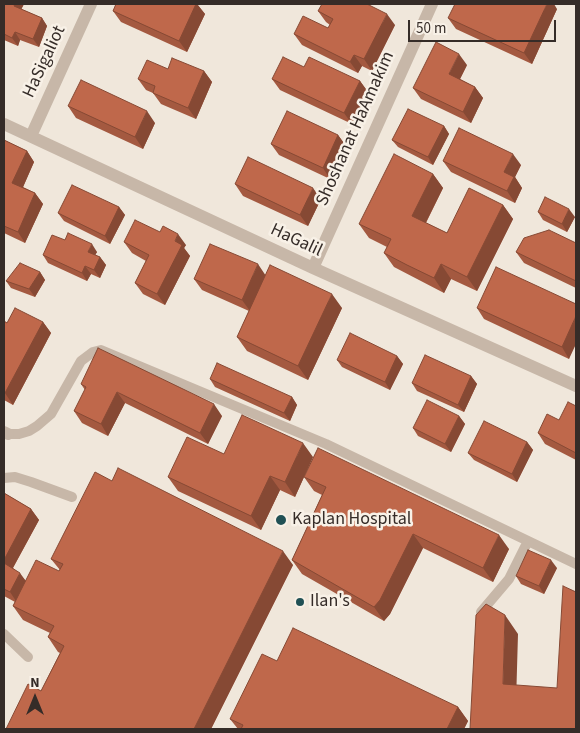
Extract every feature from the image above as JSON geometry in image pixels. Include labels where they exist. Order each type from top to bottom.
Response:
[{"type":"street","name":"HaSigaliot","points":[[31,136],[91,4]]},
{"type":"street","name":"Shoshanat HaAmakim","points":[[313,268],[432,4]]},
{"type":"street","name":"HaGalil","points":[[4,124],[313,268],[576,386]]},
{"type":"lane","points":[[6,433],[19,434],[29,431],[51,414],[81,360],[93,352],[102,350],[326,444],[576,564]]},
{"type":"lane","points":[[4,478],[15,477],[72,497]]},
{"type":"lane","points":[[481,612],[509,579],[528,541]]},
{"type":"lane","points":[[4,634],[28,657]]},
{"type":"building","points":[[4,4],[15,4],[14,6],[42,18],[33,39],[15,32],[12,38],[4,34]]},
{"type":"building","points":[[116,4],[196,4],[179,41],[113,11]]},
{"type":"building","points":[[322,4],[367,4],[387,14],[364,59],[354,55],[350,62],[294,34],[303,16],[328,28],[333,19],[318,11]]},
{"type":"building","points":[[455,4],[547,4],[524,53],[448,18]]},
{"type":"building","points":[[436,42],[459,54],[449,74],[475,87],[463,112],[413,88]]},
{"type":"building","points":[[283,57],[304,67],[309,57],[360,81],[344,113],[272,79]]},
{"type":"building","points":[[172,58],[204,71],[188,108],[153,93],[155,86],[138,79],[147,60],[168,69]]},
{"type":"building","points":[[81,80],[147,111],[135,137],[68,106]]},
{"type":"building","points":[[408,109],[444,126],[428,157],[392,140]]},
{"type":"building","points":[[287,111],[338,135],[323,168],[271,144]]},
{"type":"building","points":[[459,128],[513,154],[504,172],[514,177],[507,191],[443,161]]},
{"type":"building","points":[[4,140],[27,151],[12,183],[35,193],[18,232],[4,226]]},
{"type":"building","points":[[394,154],[433,174],[412,216],[447,233],[469,188],[503,205],[467,277],[441,264],[434,278],[407,265],[384,253],[391,239],[359,224]]},
{"type":"building","points":[[248,157],[313,188],[300,215],[235,184]]},
{"type":"building","points":[[72,185],[119,207],[105,236],[58,213]]},
{"type":"building","points":[[545,197],[569,209],[562,224],[538,212]]},
{"type":"building","points":[[135,220],[160,232],[163,226],[178,234],[175,241],[182,245],[157,294],[135,283],[149,255],[124,242]]},
{"type":"building","points":[[549,230],[576,243],[576,281],[516,252],[524,238]]},
{"type":"building","points":[[68,233],[92,244],[88,252],[100,257],[94,270],[85,266],[82,273],[43,255],[52,235],[65,240]]},
{"type":"building","points":[[210,244],[258,264],[242,300],[194,279]]},
{"type":"building","points":[[20,263],[40,272],[29,289],[6,281]]},
{"type":"building","points":[[270,265],[332,294],[298,366],[237,337]]},
{"type":"building","points":[[496,267],[576,304],[576,316],[562,347],[477,308]]},
{"type":"building","points":[[15,308],[43,322],[4,393],[4,321],[7,323]]},
{"type":"building","points":[[350,333],[397,356],[385,382],[337,360]]},
{"type":"building","points":[[98,348],[214,404],[200,433],[117,392],[101,424],[74,411],[86,387],[81,384]]},
{"type":"building","points":[[425,355],[471,376],[458,405],[412,383]]},
{"type":"building","points":[[217,363],[292,397],[284,413],[210,379]]},
{"type":"building","points":[[427,400],[459,416],[445,444],[413,428]]},
{"type":"building","points":[[568,402],[576,406],[576,453],[538,433],[547,414],[559,420]]},
{"type":"building","points":[[242,415],[303,443],[285,482],[270,476],[251,516],[168,477],[187,437],[224,454]]},
{"type":"building","points":[[484,421],[527,442],[512,474],[468,453]]},
{"type":"building","points":[[318,448],[499,535],[483,568],[413,534],[380,600],[374,607],[292,560],[326,487],[304,477]]},
{"type":"building","points":[[118,468],[283,551],[194,729],[6,729],[28,684],[41,691],[64,646],[48,637],[54,626],[13,606],[36,560],[59,571],[63,564],[51,559],[95,472],[112,481]]},
{"type":"building","points":[[4,493],[31,509],[4,560]]},
{"type":"building","points":[[528,550],[551,560],[539,586],[516,576]]},
{"type":"building","points":[[4,563],[20,573],[10,592],[4,589]]},
{"type":"building","points":[[563,586],[576,592],[576,729],[470,729],[476,615],[486,604],[505,615],[503,684],[557,688]]},
{"type":"building","points":[[293,628],[458,707],[447,729],[241,729],[243,725],[230,719],[262,654],[277,661]]},
{"type":"place","name":"Kaplan Hospital","points":[[281,520]]},
{"type":"place","name":"Ilan's","points":[[300,602]]}]
